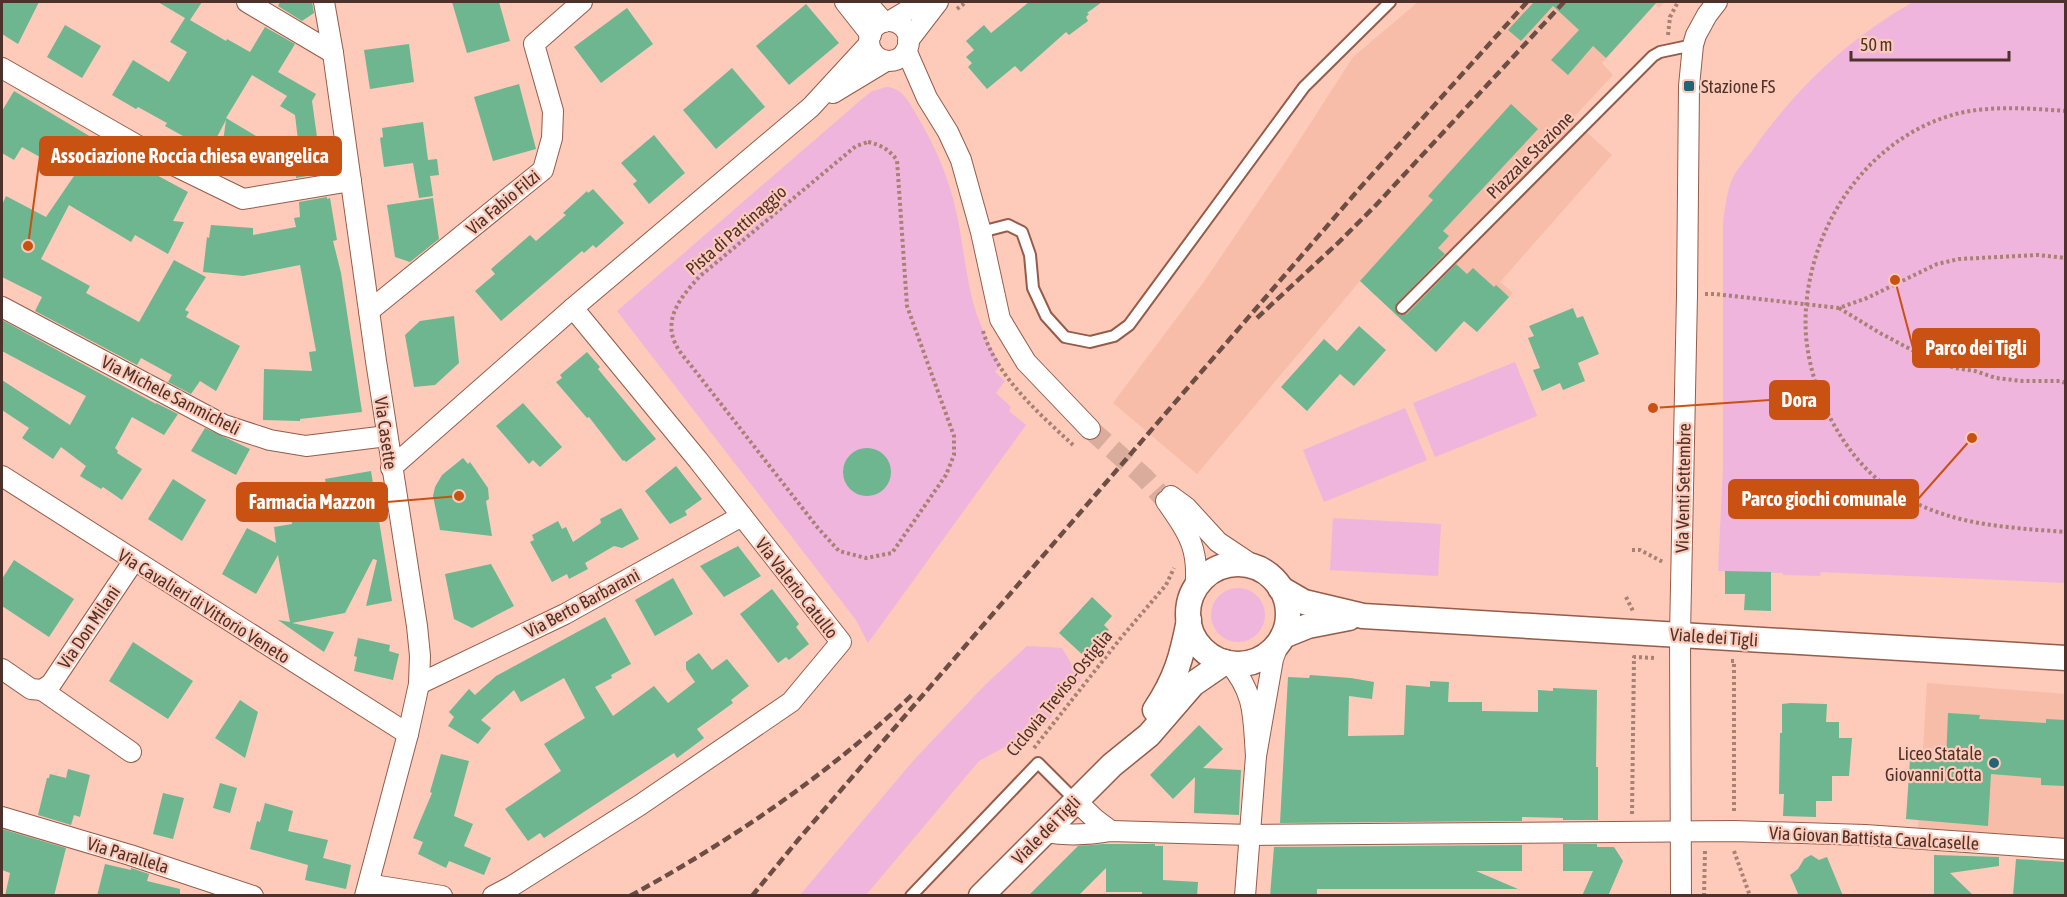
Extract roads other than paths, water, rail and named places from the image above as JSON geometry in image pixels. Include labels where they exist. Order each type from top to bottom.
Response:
[{"type":"street","points":[[247,2],[333,52]]},
{"type":"street","name":"Via Casette","points":[[324,2],[420,656],[419,684],[408,734],[367,891]]},
{"type":"street","name":"Via Fabio Filzi","points":[[369,311],[543,170],[552,138],[553,111],[534,44],[582,2]]},
{"type":"street","points":[[845,2],[878,31]]},
{"type":"street","points":[[866,2],[878,31],[875,55],[887,61],[927,98]]},
{"type":"street","points":[[391,468],[573,308],[811,107],[878,31],[922,2]]},
{"type":"street","points":[[811,107],[887,61],[898,58],[938,2]]},
{"type":"street","name":"Via Venti Settembre","points":[[1681,896],[1680,635],[1688,295],[1689,87],[1693,45],[1700,25],[1718,2]]},
{"type":"street","points":[[878,31],[903,27],[907,45],[927,98],[948,132],[961,160],[981,232],[1000,319],[1026,362],[1090,429]]},
{"type":"street","points":[[2,68],[161,159],[243,199],[351,181]]},
{"type":"street","name":"Via Michele Sanmicheli","points":[[2,307],[224,425],[258,437],[306,446],[387,436]]},
{"type":"street","name":"Via Valerio Catullo","points":[[493,896],[640,805],[791,702],[841,642],[573,308]]},
{"type":"street","name":"Via Cavalieri di Vittorio Veneto","points":[[2,476],[133,562],[408,734]]},
{"type":"street","points":[[1195,591],[1197,566],[1191,539],[1169,498],[1186,507],[1218,542],[1260,570]]},
{"type":"street","name":"Via Berto Barbarani","points":[[419,684],[565,614],[742,516]]},
{"type":"street","name":"Via Don Milani","points":[[42,690],[51,684],[133,562]]},
{"type":"street","points":[[1195,591],[1208,575],[1219,568],[1240,564],[1260,570]]},
{"type":"street","name":"Viale dei Tigli","points":[[1260,570],[1269,575],[1280,588],[1304,602],[1363,616],[2066,658]]},
{"type":"street","points":[[1245,896],[1256,756],[1274,659],[1288,616],[1280,588]]},
{"type":"street","name":"Viale dei Tigli","points":[[1112,765],[1154,712],[1171,686],[1179,666],[1189,620],[1189,608],[1195,591]]},
{"type":"street","name":"Viale dei Tigli","points":[[981,896],[1112,765],[1149,735],[1193,684],[1227,663],[1247,663],[1266,656],[1281,639],[1308,626],[1363,616]]},
{"type":"street","points":[[1189,620],[1197,643],[1212,657],[1227,663],[1239,675],[1250,697],[1256,756]]},
{"type":"street","points":[[2,669],[32,690],[42,690],[131,752]]},
{"type":"street","points":[[1076,801],[1111,831]]},
{"type":"street","name":"Via Parallela","points":[[2,817],[130,855],[253,896]]},
{"type":"street","name":"Via Giovan Battista Cavalcaselle","points":[[1045,832],[1062,835],[1111,831],[1250,835],[1734,831],[1865,835],[2066,849]]},
{"type":"street","points":[[367,891],[379,886],[442,896]]},
{"type":"lane","points":[[981,232],[1008,225],[1022,232],[1030,255],[1033,288],[1046,316],[1065,337],[1090,342],[1114,336],[1130,325],[1304,87],[1390,2]]},
{"type":"lane","name":"Piazzale Stazione","points":[[1402,308],[1653,56],[1660,52],[1693,45]]},
{"type":"lane","points":[[910,896],[1038,763],[1076,801]]},
{"type":"tunnel","points":[[1090,429],[1144,477],[1166,501]]},
{"type":"railway","points":[[752,896],[1359,189],[1527,2]]},
{"type":"railway","points":[[1257,318],[1376,205],[1564,2]]},
{"type":"railway","points":[[630,896],[668,875],[778,804],[848,751],[913,694]]},
{"type":"place","name":"Stazione FS","points":[[1689,86]]},
{"type":"place","name":"Associazione Roccia chiesa evangelica","points":[[28,246]]},
{"type":"place","name":"Parco dei Tigli","points":[[1895,280]]},
{"type":"place","name":"Dora","points":[[1653,408]]},
{"type":"place","name":"Parco giochi comunale","points":[[1972,438]]},
{"type":"place","name":"Farmacia Mazzon","points":[[459,496]]},
{"type":"place","name":"Liceo Statale Giovanni Cotta","points":[[1994,763]]}]
